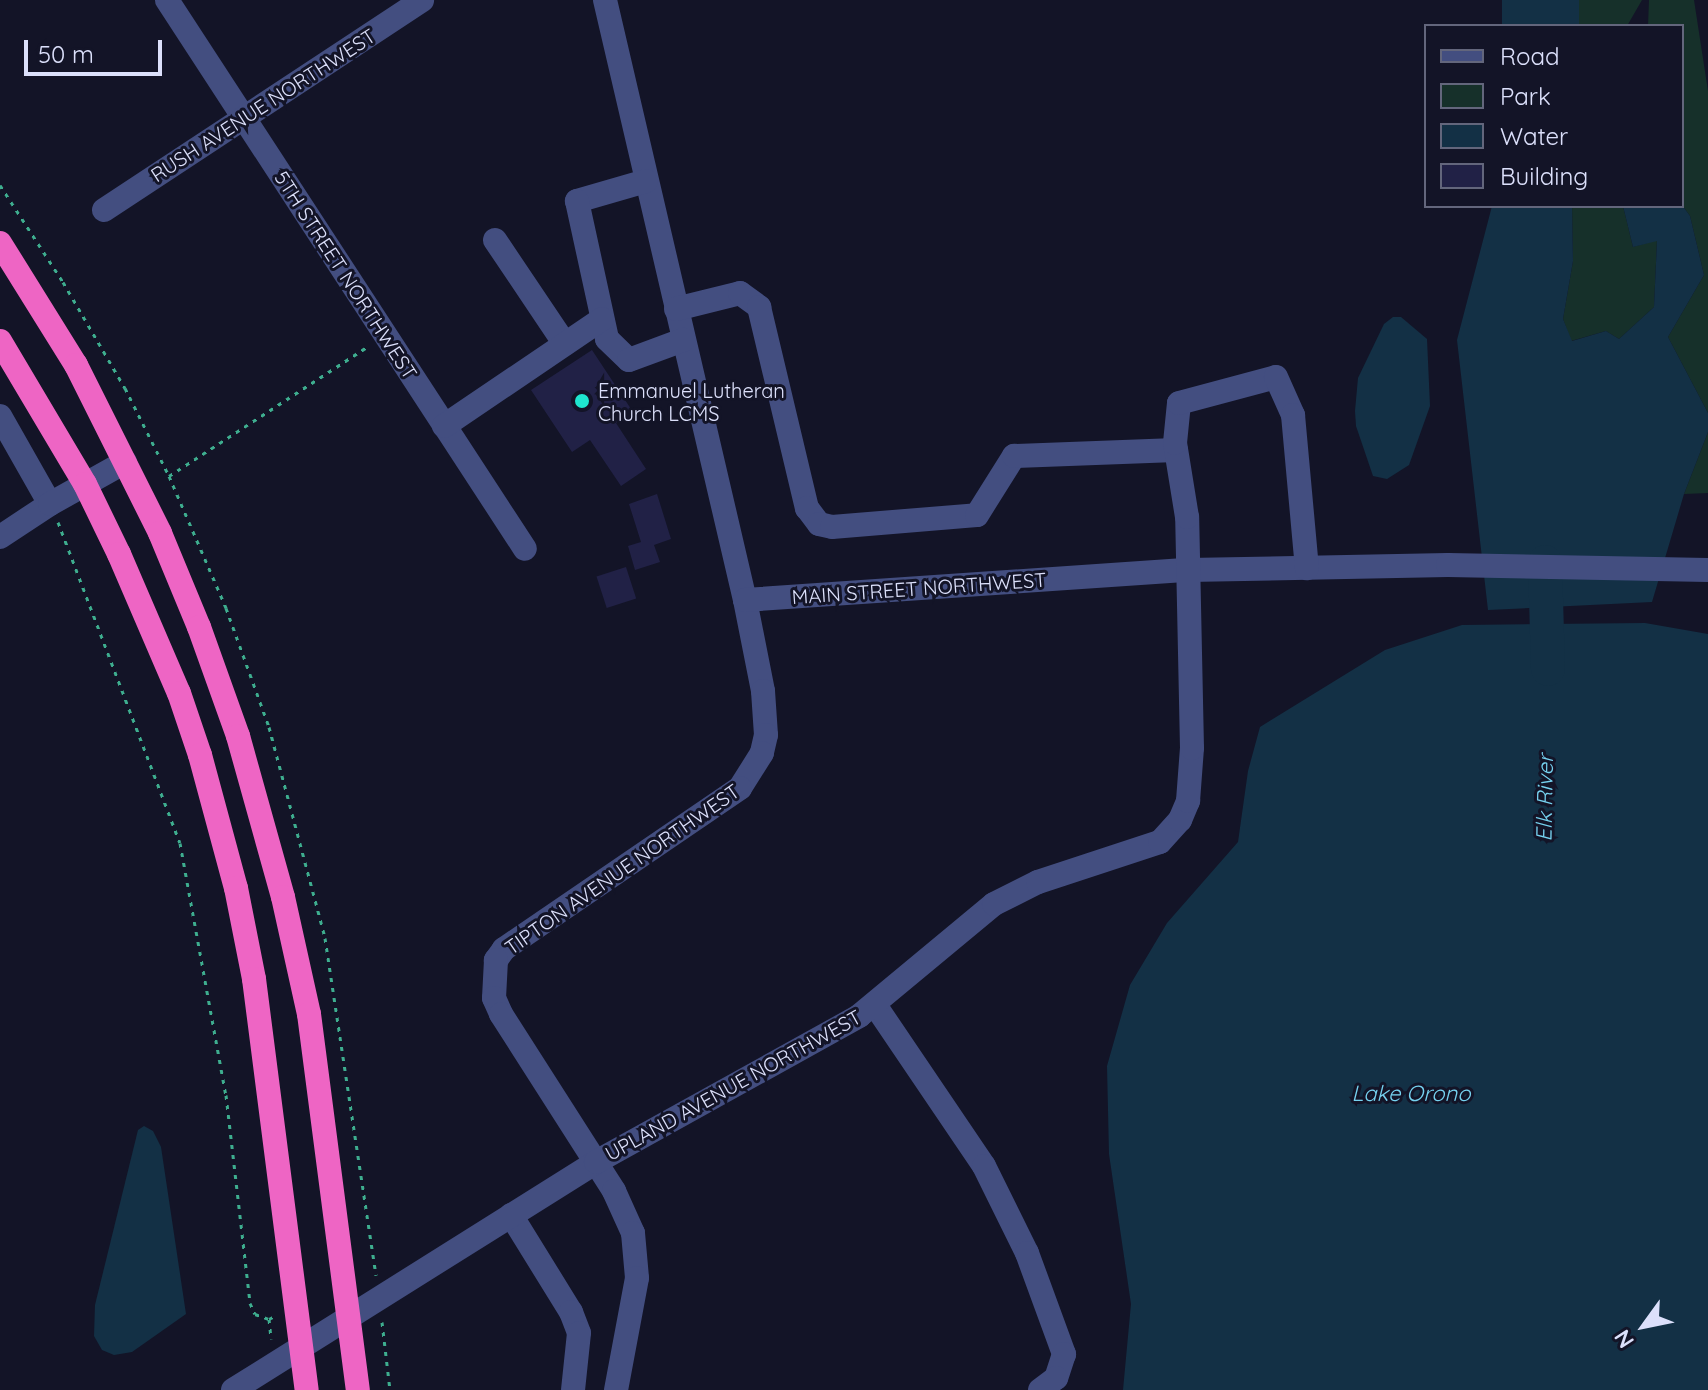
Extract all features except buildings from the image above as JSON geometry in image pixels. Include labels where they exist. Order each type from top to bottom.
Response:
[{"type":"highway","points":[[0,243],[76,365],[160,533],[199,627],[238,736],[269,842],[309,1014],[358,1390]]},
{"type":"highway","points":[[0,341],[85,484],[143,603],[179,693],[222,833],[254,979],[307,1390]]},
{"type":"street","name":"5TH STREET NORTHWEST","points":[[167,0],[525,549]]},
{"type":"street","points":[[605,0],[745,600]]},
{"type":"street","name":"RUSH AVENUE NORTHWEST","points":[[104,210],[420,1]]},
{"type":"street","points":[[646,181],[577,201],[602,319],[607,339],[629,360],[683,340]]},
{"type":"street","points":[[495,240],[565,344]]},
{"type":"street","points":[[676,309],[740,293],[759,307],[807,508],[819,524],[832,527],[977,515],[1014,456],[1176,450]]},
{"type":"street","points":[[444,426],[602,319]]},
{"type":"street","name":"UPLAND AVENUE NORTHWEST","points":[[233,1390],[596,1162],[834,1031],[875,1005],[994,904],[1038,882],[1160,842],[1180,820],[1188,801],[1192,748],[1187,517],[1176,450],[1179,403],[1276,377],[1293,415],[1307,568]]},
{"type":"street","points":[[0,416],[50,504]]},
{"type":"street","points":[[0,537],[50,504],[125,462]]},
{"type":"street","name":"MAIN STREET NORTHWEST","points":[[745,600],[1188,570],[1448,565],[1696,569]]},
{"type":"street","name":"TIPTON AVENUE NORTHWEST","points":[[596,1162],[501,1014],[494,998],[496,960],[504,949],[720,804],[753,772],[764,744],[765,714],[745,600]]},
{"type":"street","points":[[875,1005],[998,1191],[1027,1253],[1053,1331],[1064,1354],[1056,1378],[1040,1390]]},
{"type":"street","points":[[596,1162],[624,1211],[637,1255],[637,1278],[616,1390]]},
{"type":"street","points":[[511,1215],[571,1312],[579,1333],[574,1383],[553,1390]]},
{"type":"path","points":[[169,476],[384,336]]},
{"type":"path","points":[[50,504],[75,560],[100,635],[180,843],[226,1095],[250,1303],[255,1314],[269,1319],[296,1306]]},
{"type":"path","points":[[344,1283],[375,1268]]},
{"type":"path","points":[[383,1333],[390,1390]]},
{"type":"green space","points":[[1533,0],[1642,0],[1628,24],[1573,24],[1576,12]]},
{"type":"green space","points":[[1649,0],[1694,0],[1708,91],[1708,413],[1668,337],[1704,275],[1690,216],[1684,208],[1684,24],[1648,24]]},
{"type":"green space","points":[[1572,208],[1623,208],[1633,247],[1657,240],[1654,307],[1619,339],[1606,331],[1571,341],[1563,319],[1573,261]]},
{"type":"green space","points":[[1708,432],[1708,493],[1684,494]]},
{"type":"water","points":[[1502,0],[1579,0],[1579,24],[1502,24]]},
{"type":"water","points":[[1491,208],[1572,208],[1573,261],[1563,319],[1572,341],[1606,331],[1619,339],[1654,307],[1657,241],[1633,247],[1623,208],[1684,208],[1690,216],[1704,275],[1668,337],[1708,413],[1708,432],[1684,494],[1652,602],[1488,610],[1457,340]]},
{"type":"water","points":[[1393,317],[1401,317],[1427,339],[1430,406],[1409,465],[1387,479],[1373,476],[1356,426],[1355,411],[1358,378],[1384,324]]},
{"type":"water","name":"Lake Orono","points":[[1645,623],[1708,634],[1708,1390],[1123,1390],[1131,1304],[1109,1154],[1107,1066],[1130,985],[1167,923],[1238,842],[1248,771],[1260,727],[1385,650],[1462,625]]},
{"type":"water","points":[[144,1126],[153,1131],[161,1147],[186,1314],[132,1352],[114,1355],[102,1350],[94,1336],[95,1305],[138,1130]]},
{"type":"waterway","name":"Elk River","points":[[1545,562],[1548,669]]},
{"type":"place","name":"Emmanuel Lutheran Church LCMS","points":[[582,401]]}]
